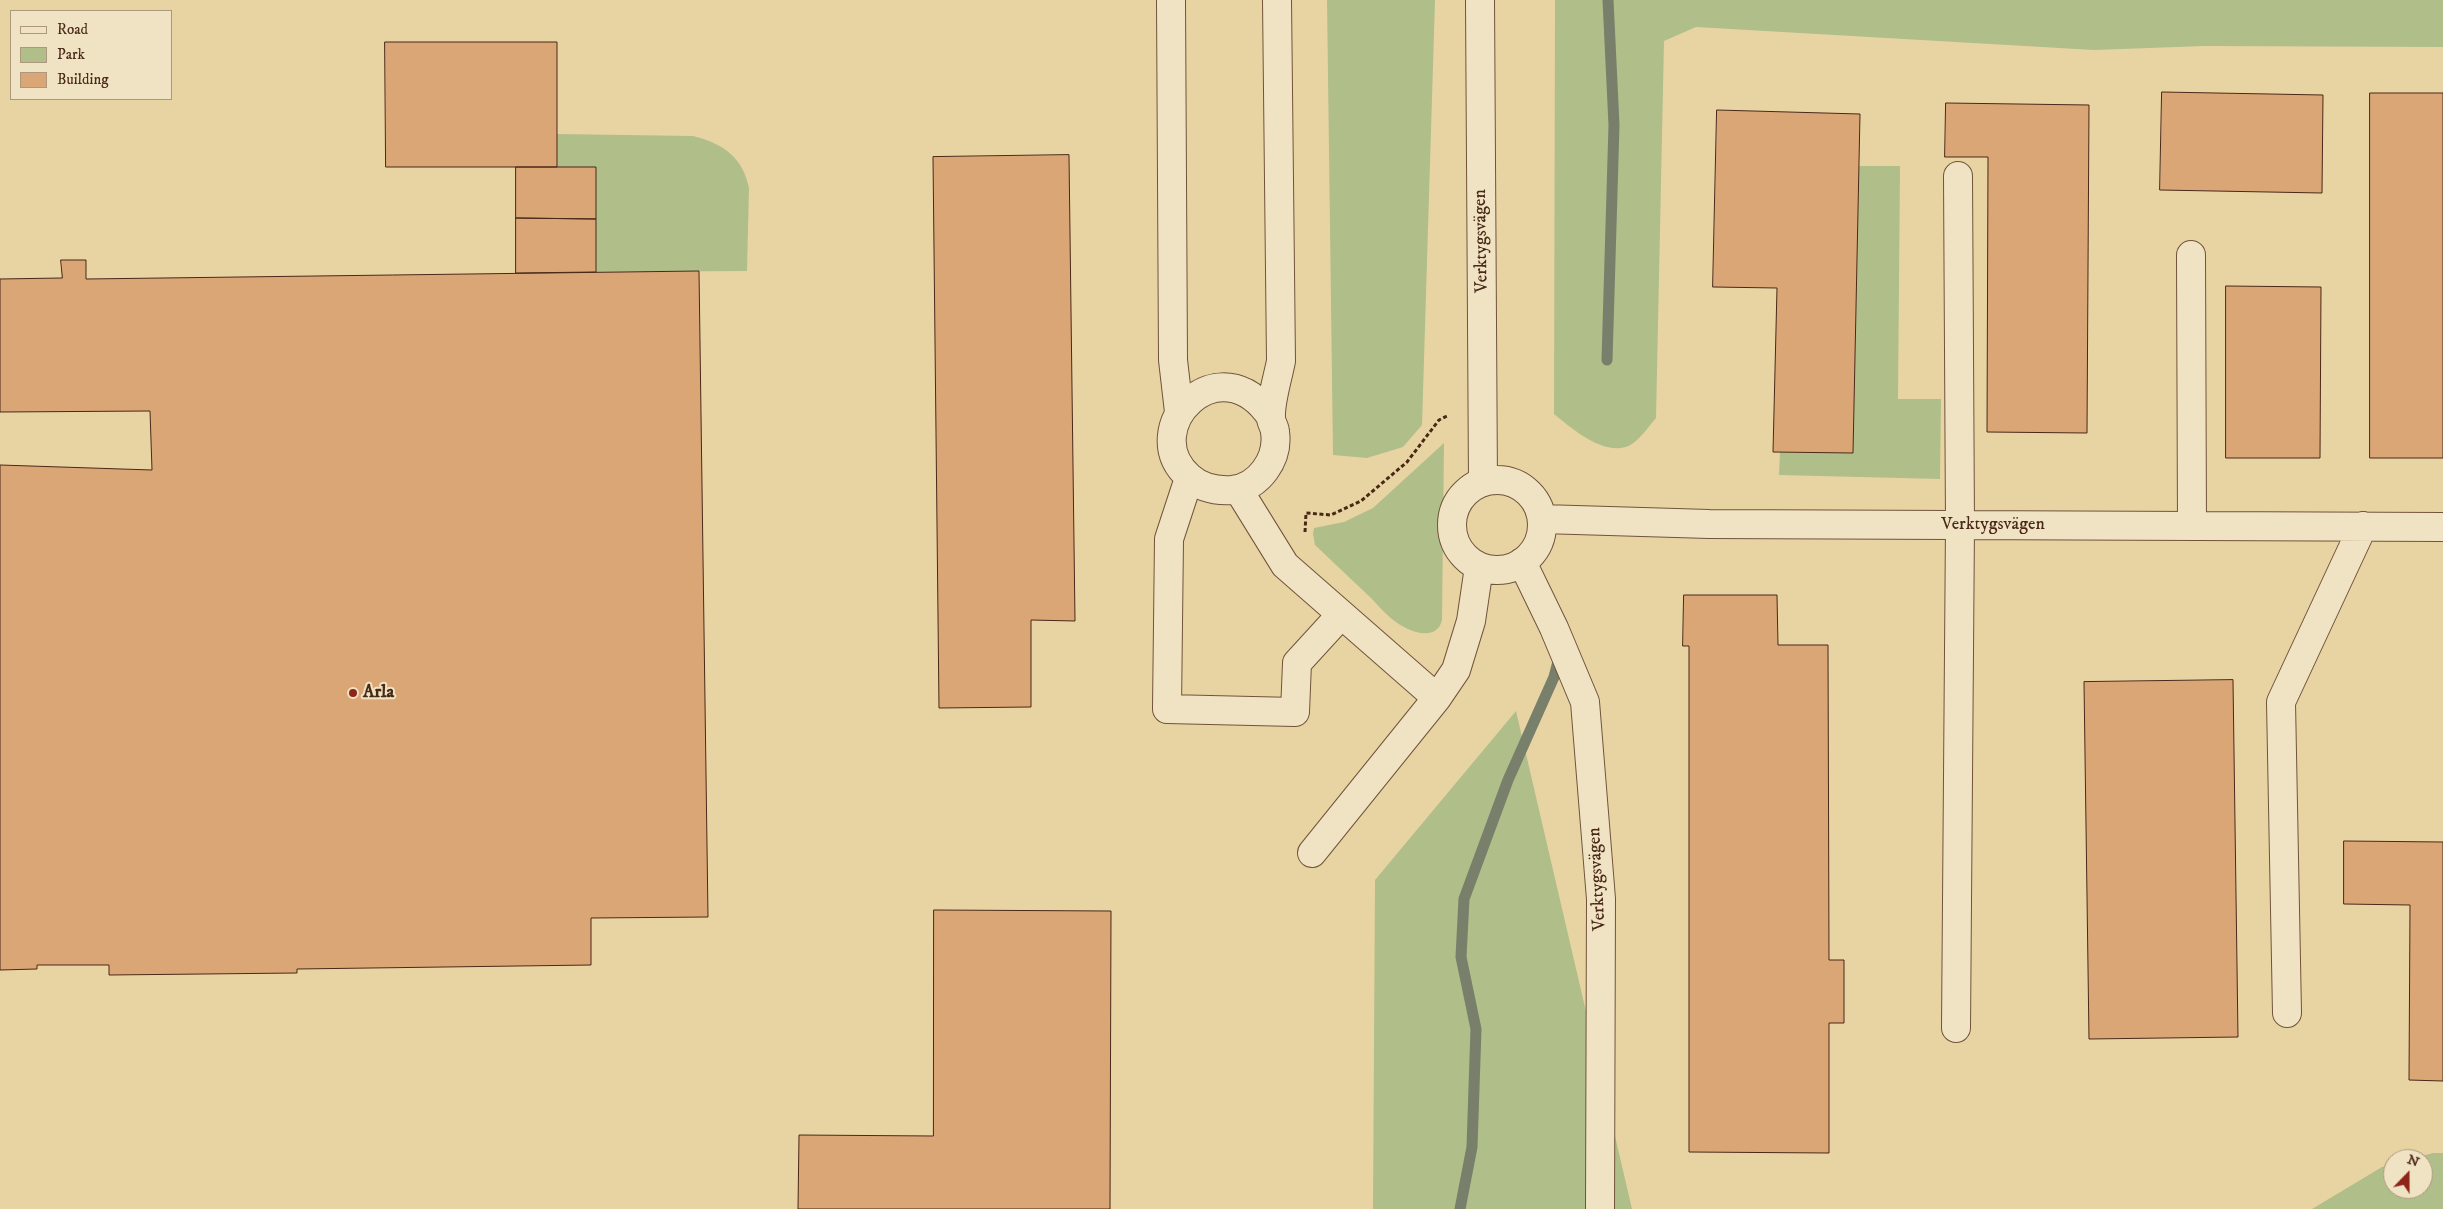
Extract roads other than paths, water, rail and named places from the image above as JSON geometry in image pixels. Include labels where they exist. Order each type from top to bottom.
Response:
[{"type":"street","points":[[1171,0],[1173,360],[1179,412]]},
{"type":"street","points":[[1271,418],[1262,405],[1251,395],[1237,389],[1222,387],[1207,390],[1191,399],[1179,412],[1173,429],[1172,447],[1178,464],[1189,478],[1204,487],[1220,491],[1238,489],[1253,482],[1264,472],[1271,460],[1275,439],[1271,418],[1280,361],[1277,0]]},
{"type":"street","name":"Verktygsvägen","points":[[1480,0],[1483,482]]},
{"type":"street","points":[[1956,1028],[1960,525],[1958,176]]},
{"type":"street","points":[[2191,255],[2192,526]]},
{"type":"street","points":[[1189,478],[1169,539],[1166,709],[1295,712],[1297,663],[1340,616]]},
{"type":"street","points":[[1496,479],[1509,481],[1521,486],[1532,495],[1539,506],[1542,519],[1538,544],[1532,554],[1522,562],[1508,568],[1494,570],[1479,566],[1466,558],[1456,545],[1452,530],[1453,515],[1459,500],[1469,489],[1483,482],[1496,479]]},
{"type":"street","points":[[1238,489],[1285,565],[1340,616],[1437,698]]},
{"type":"street","name":"Verktygsvägen","points":[[1542,519],[1709,524],[2443,526]]},
{"type":"street","points":[[2287,1013],[2281,702],[2363,526]]},
{"type":"street","name":"Verktygsvägen","points":[[1522,562],[1554,628],[1585,702],[1601,899],[1600,1209]]},
{"type":"street","points":[[1312,853],[1437,698],[1456,670],[1471,621],[1479,566]]},
{"type":"waterway","points":[[1607,360],[1614,125],[1608,0]]},
{"type":"waterway","points":[[1460,1209],[1472,1147],[1476,1029],[1461,957],[1464,899],[1508,780],[1554,677],[1560,654]]},
{"type":"place","name":"Arla","points":[[353,693]]}]
